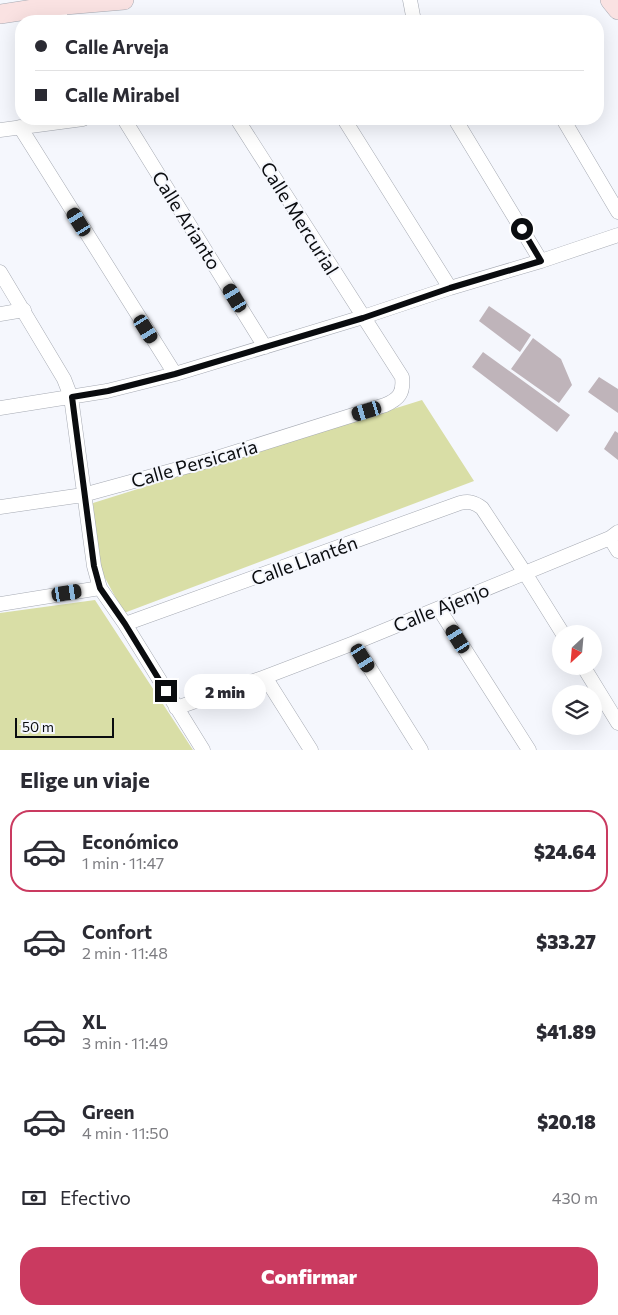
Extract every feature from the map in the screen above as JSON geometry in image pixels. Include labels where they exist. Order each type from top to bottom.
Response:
[{"type":"main road","points":[[0,14],[58,14],[124,0]]},
{"type":"main road","points":[[610,0],[618,10]]},
{"type":"street","points":[[410,0],[413,15]]},
{"type":"street","points":[[0,130],[36,125]]},
{"type":"street","name":"Calle Arianto","points":[[128,125],[265,347]]},
{"type":"street","name":"Calle Mercurial","points":[[241,125],[402,377],[403,386],[401,394],[396,401],[385,405]]},
{"type":"street","points":[[348,125],[450,288]]},
{"type":"street","points":[[459,125],[541,261]]},
{"type":"street","points":[[567,125],[618,212]]},
{"type":"street","points":[[20,127],[175,374]]},
{"type":"street","points":[[0,408],[108,391],[175,374],[363,318],[450,288],[541,261],[618,234]]},
{"type":"street","points":[[0,272],[64,379],[72,397],[83,495],[94,566],[100,588],[125,624],[203,750]]},
{"type":"street","points":[[0,314],[24,310]]},
{"type":"street","name":"Calle Persicaria","points":[[0,507],[83,495],[207,460],[385,405]]},
{"type":"street","name":"Calle Llantén","points":[[125,624],[460,503],[475,503],[482,508],[525,572]]},
{"type":"street","points":[[614,535],[618,551]]},
{"type":"street","name":"Calle Ajenjo","points":[[176,708],[354,643],[614,535]]},
{"type":"street","points":[[525,572],[557,625]]},
{"type":"street","points":[[0,604],[100,588]]},
{"type":"street","points":[[438,609],[529,750]]},
{"type":"street","points":[[354,643],[421,750]]},
{"type":"street","points":[[589,675],[618,723]]},
{"type":"street","points":[[265,677],[311,750]]},
{"type":"green space","points":[[422,400],[474,481],[124,613],[99,567],[93,503]]},
{"type":"green space","points":[[95,600],[193,750],[0,750],[0,613]]},
{"type":"building","points":[[489,306],[531,335],[520,352],[479,321]]},
{"type":"building","points":[[533,338],[561,359],[572,385],[559,403],[511,369]]},
{"type":"building","points":[[483,352],[570,415],[557,432],[472,367]]},
{"type":"building","points":[[599,377],[618,389],[618,413],[588,392]]},
{"type":"building","points":[[615,431],[618,433],[618,460],[604,449]]},
{"type":"route","points":[[166,691],[125,624],[100,588],[94,566],[83,495],[72,397],[108,391],[175,374],[363,318],[450,288],[541,261],[522,229]]}]
